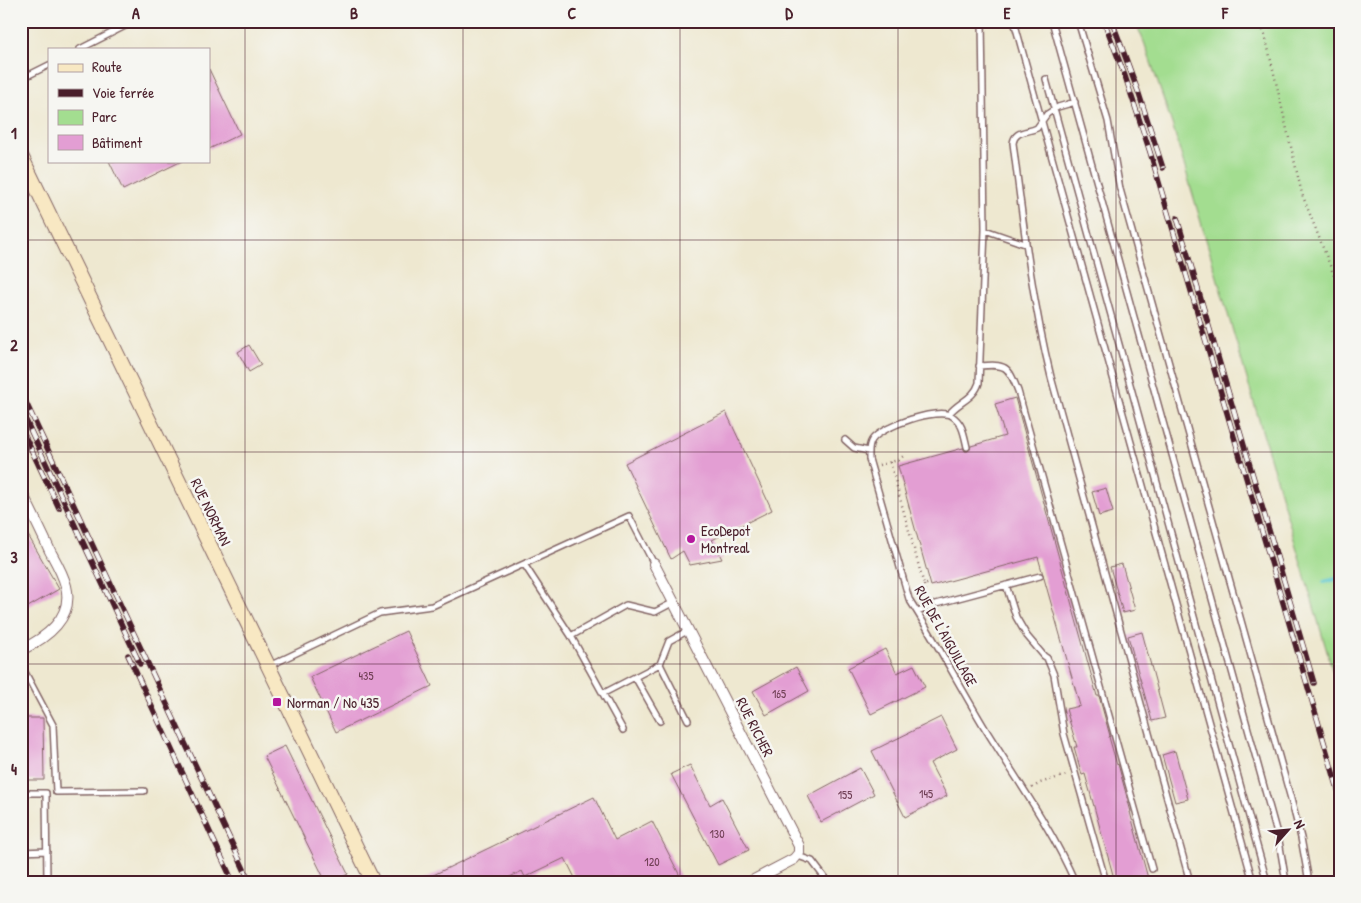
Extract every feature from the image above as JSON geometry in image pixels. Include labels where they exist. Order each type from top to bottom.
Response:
[{"type":"street","name":"RUE NORMAN","points":[[21,156],[373,882]]},
{"type":"street","points":[[21,491],[63,577],[67,594],[65,607],[55,627],[41,640],[21,650]]},
{"type":"street","name":"RUE RICHER","points":[[654,564],[797,840],[800,850],[798,856]]},
{"type":"street","points":[[750,882],[798,856]]},
{"type":"lane","points":[[82,48],[135,21]]},
{"type":"lane","points":[[949,414],[956,406],[975,392],[978,384],[984,230],[982,21]]},
{"type":"lane","points":[[1014,21],[1253,882]]},
{"type":"lane","points":[[1052,21],[1278,841],[1286,882]]},
{"type":"lane","points":[[1078,21],[1108,121],[1120,189],[1138,247],[1291,799],[1301,838],[1309,882]]},
{"type":"lane","points":[[21,78],[48,64]]},
{"type":"lane","points":[[1046,79],[1266,882]]},
{"type":"lane","points":[[1075,102],[1046,114],[1040,126],[1018,134],[1013,140],[1025,244],[1038,319],[1052,377],[1190,882]]},
{"type":"lane","points":[[984,230],[1025,244]]},
{"type":"lane","points":[[979,366],[998,364],[1002,366],[1011,375],[1018,390],[1152,869]]},
{"type":"lane","points":[[846,440],[854,448],[869,451],[872,440],[883,430],[910,420],[942,413],[949,414],[960,424],[967,446]]},
{"type":"lane","name":"RUE DE L'AIGUILLAGE","points":[[869,451],[870,464],[906,592],[956,681],[1049,832],[1075,882]]},
{"type":"lane","points":[[268,667],[380,613],[432,606],[629,516],[654,564]]},
{"type":"lane","points":[[524,564],[572,636],[623,730]]},
{"type":"lane","points":[[918,612],[929,607],[1040,576]]},
{"type":"lane","points":[[1006,585],[1016,617],[1027,636],[1044,656],[1048,658],[1051,666],[1056,684],[1061,724],[1106,882]]},
{"type":"lane","points":[[572,636],[626,605],[655,612],[675,602]]},
{"type":"lane","points":[[604,694],[660,664],[669,641],[689,630]]},
{"type":"lane","points":[[660,664],[688,720]]},
{"type":"lane","points":[[21,665],[53,725],[56,792]]},
{"type":"lane","points":[[635,677],[660,721]]},
{"type":"lane","points":[[21,681],[28,678]]},
{"type":"lane","points":[[21,793],[144,791]]},
{"type":"lane","points":[[21,880],[47,881],[46,793]]},
{"type":"lane","points":[[21,852],[47,851]]},
{"type":"lane","points":[[798,856],[812,862],[828,882]]},
{"type":"path","points":[[1259,21],[1265,36],[1302,194],[1340,291]]},
{"type":"path","points":[[879,465],[898,460],[905,455]]},
{"type":"path","points":[[898,460],[900,465]]},
{"type":"path","points":[[890,462],[929,607]]},
{"type":"path","points":[[905,516],[911,514]]},
{"type":"path","points":[[924,585],[930,583]]},
{"type":"path","points":[[1040,783],[1068,774]]},
{"type":"green space","points":[[1135,21],[1340,21],[1340,696],[1173,127]]},
{"type":"building","points":[[210,71],[240,134],[210,149]]},
{"type":"building","points":[[109,162],[180,162],[123,190]]},
{"type":"building","points":[[249,345],[261,365],[249,372],[238,352]]},
{"type":"building","points":[[1015,398],[1097,696],[1099,696],[1118,764],[1149,882],[1115,882],[1085,774],[1082,775],[1074,747],[1077,747],[1066,709],[1080,706],[1038,557],[931,586],[911,514],[898,466],[963,448],[965,451],[968,451],[971,446],[1005,436],[995,404]]},
{"type":"building","points":[[726,412],[772,510],[712,540],[722,559],[690,565],[683,551],[671,559],[625,463]]},
{"type":"building","points":[[1106,488],[1113,512],[1099,516],[1092,492]]},
{"type":"building","points":[[21,523],[59,589],[21,611]]},
{"type":"building","points":[[1122,564],[1135,610],[1123,613],[1110,567]]},
{"type":"building","points":[[406,631],[432,686],[336,732],[310,677]]},
{"type":"building","points":[[1142,632],[1165,718],[1152,721],[1128,636]]},
{"type":"building","points":[[885,649],[897,673],[914,665],[925,687],[871,714],[848,668]]},
{"type":"building","points":[[796,667],[809,691],[766,715],[753,691]]},
{"type":"building","points":[[941,717],[957,749],[930,763],[947,796],[905,817],[872,751]]},
{"type":"building","points":[[21,718],[43,718],[44,780],[21,780]]},
{"type":"building","points":[[285,746],[348,874],[333,882],[326,882],[264,756]]},
{"type":"building","points":[[1175,751],[1188,799],[1175,802],[1162,755]]},
{"type":"building","points":[[690,765],[710,805],[722,798],[749,850],[718,865],[671,774]]},
{"type":"building","points":[[860,768],[874,794],[821,822],[808,796]]},
{"type":"building","points":[[594,797],[615,840],[652,821],[680,876],[670,882],[577,882],[565,858],[525,877],[522,871],[500,882],[419,882]]},
{"type":"waterway","points":[[1324,582],[1340,578]]},
{"type":"railway","points":[[1104,21],[1125,76],[1150,152],[1340,796]]},
{"type":"railway","points":[[1112,21],[1139,94],[1163,168]]},
{"type":"railway","points":[[1177,218],[1314,683]]},
{"type":"railway","points":[[21,392],[250,882]]},
{"type":"railway","points":[[21,410],[140,664]]},
{"type":"railway","points":[[21,428],[59,508]]},
{"type":"railway","points":[[128,655],[233,882]]},
{"type":"place","name":"EcoDepot Montreal","points":[[691,539]]},
{"type":"place","name":"Norman / No 435","points":[[277,702]]}]
